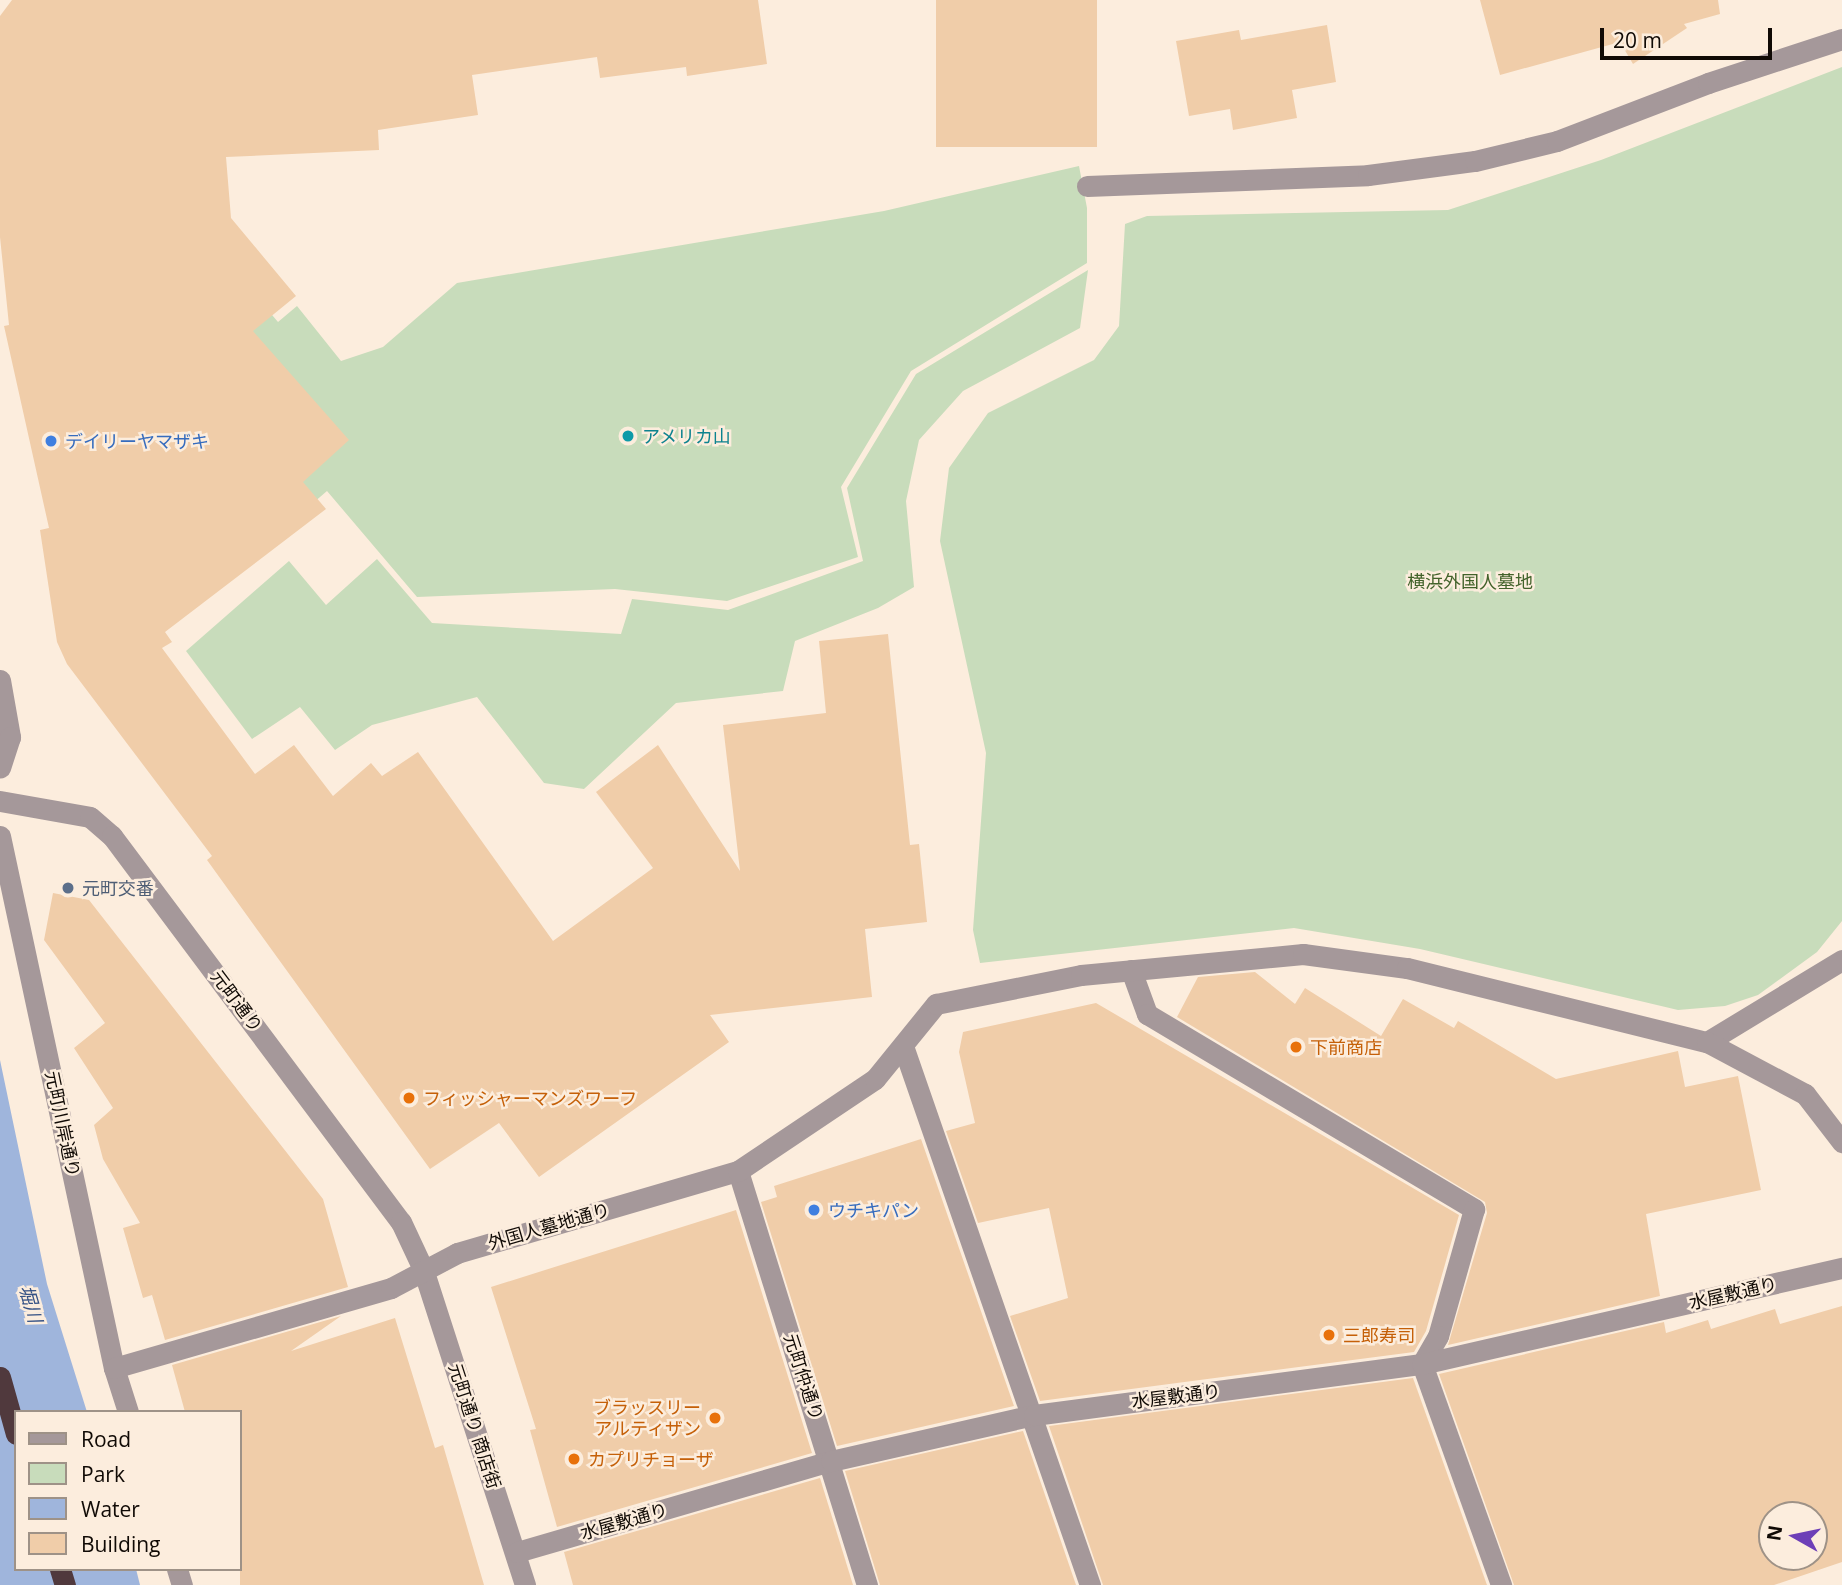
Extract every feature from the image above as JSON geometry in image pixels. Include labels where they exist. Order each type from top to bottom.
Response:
[{"type":"highway","points":[[0,1377],[14,1427]]},
{"type":"street","points":[[1087,186],[1368,175],[1475,161],[1557,141],[1708,83],[1842,39]]},
{"type":"street","points":[[0,680],[9,737],[0,767]]},
{"type":"street","name":"元町通り","points":[[0,801],[90,817],[112,836],[401,1222],[423,1269]]},
{"type":"street","name":"元町川岸通り","points":[[0,836],[114,1368],[127,1410]]},
{"type":"street","points":[[1501,1585],[1422,1364],[1438,1336],[1474,1209],[1147,1014],[1131,971],[1303,954],[1407,968],[1707,1042],[1805,1094],[1842,1142]]},
{"type":"street","points":[[1707,1042],[1842,960]]},
{"type":"street","name":"外国人墓地通り","points":[[114,1368],[391,1288],[457,1253],[738,1171],[875,1079],[936,1004],[1081,975],[1131,971]]},
{"type":"street","points":[[903,1046],[1034,1415],[1090,1585]]},
{"type":"street","name":"元町仲通り","points":[[738,1171],[831,1461],[867,1585]]},
{"type":"street","name":"水屋敷通り","points":[[517,1552],[831,1461],[1034,1415],[1422,1364],[1842,1268]]},
{"type":"street","name":"元町通り 商店街","points":[[423,1269],[517,1552],[525,1585]]},
{"type":"green space","name":"横浜外国人墓地","points":[[1842,67],[1842,921],[1817,952],[1758,995],[1725,1006],[1678,1010],[1420,949],[1294,928],[980,963],[973,930],[986,753],[940,541],[949,468],[988,413],[1094,360],[1119,326],[1125,224],[1147,216],[1448,210],[1601,160]]},
{"type":"green space","points":[[1079,166],[1087,208],[1087,263],[911,371],[841,487],[858,557],[727,601],[615,589],[417,597],[327,491],[291,522],[228,263],[278,322],[297,306],[341,361],[383,347],[457,283],[884,211]]},
{"type":"green space","points":[[1088,270],[1080,328],[963,391],[919,440],[906,501],[914,587],[878,608],[795,641],[783,691],[676,703],[584,789],[544,783],[477,697],[372,725],[335,750],[300,707],[252,739],[186,651],[289,561],[326,605],[377,559],[432,623],[621,634],[632,599],[728,610],[863,561],[847,488],[916,374]]},
{"type":"water","name":"堀川","points":[[0,1060],[47,1284],[86,1410],[14,1410],[14,1571],[136,1571],[140,1585],[0,1585]]},
{"type":"building","points":[[12,0],[758,0],[767,64],[687,76],[686,67],[600,78],[597,57],[472,75],[478,115],[378,130],[379,150],[226,157],[231,218],[296,296],[253,331],[349,440],[303,482],[326,509],[165,632],[172,642],[162,648],[255,774],[294,745],[333,796],[371,763],[382,776],[418,752],[553,941],[653,868],[596,792],[658,745],[740,871],[723,725],[826,713],[819,641],[888,634],[910,845],[919,844],[927,922],[865,929],[872,997],[710,1015],[729,1042],[539,1177],[499,1123],[430,1169],[207,860],[212,856],[67,664],[57,642],[40,530],[49,528],[4,326],[9,325],[0,237],[0,16]]},
{"type":"building","points":[[936,0],[1097,0],[1097,147],[936,147]]},
{"type":"building","points":[[1480,0],[1718,0],[1720,14],[1684,24],[1687,28],[1633,64],[1620,42],[1500,75]]},
{"type":"building","points":[[1327,25],[1336,82],[1292,90],[1297,118],[1233,130],[1230,109],[1189,116],[1176,41],[1239,30],[1241,40]]},
{"type":"building","points":[[53,893],[89,900],[323,1199],[348,1287],[165,1340],[152,1295],[143,1298],[123,1228],[140,1223],[103,1159],[94,1125],[113,1108],[74,1048],[105,1023],[44,940]]},
{"type":"building","points":[[1255,972],[1295,1004],[1305,988],[1381,1036],[1403,999],[1454,1028],[1458,1021],[1556,1079],[1678,1051],[1685,1087],[1738,1076],[1761,1190],[1646,1214],[1660,1296],[1448,1345],[1487,1213],[1485,1202],[1177,1017],[1198,977]]},
{"type":"building","points":[[1096,1003],[1459,1215],[1426,1331],[1414,1352],[1040,1401],[1010,1316],[1068,1298],[1049,1208],[978,1223],[946,1131],[975,1123],[959,1052],[963,1032]]},
{"type":"building","points":[[921,1139],[1014,1406],[837,1446],[761,1202],[777,1197],[774,1186]]},
{"type":"building","points":[[736,1210],[812,1453],[557,1527],[530,1430],[536,1429],[491,1287]]},
{"type":"building","points":[[1842,1306],[1842,1562],[1828,1567],[1828,1501],[1758,1501],[1758,1571],[1815,1571],[1774,1585],[1514,1585],[1439,1374],[1664,1322],[1666,1333],[1708,1320],[1711,1329],[1775,1309],[1780,1324]]},
{"type":"building","points":[[341,1316],[291,1351],[395,1318],[435,1448],[443,1445],[484,1585],[240,1585],[242,1410],[184,1410],[172,1365]]},
{"type":"building","points":[[1413,1378],[1487,1585],[1103,1585],[1049,1426]]},
{"type":"building","points":[[1023,1431],[1076,1585],[880,1585],[845,1471]]},
{"type":"building","points":[[820,1478],[853,1585],[573,1585],[564,1552]]},
{"type":"place","name":"アメリカ山","points":[[628,436]]},
{"type":"place","name":"デイリーヤマザキ","points":[[51,441]]},
{"type":"place","name":"元町交番","points":[[68,888]]},
{"type":"place","name":"下前商店","points":[[1296,1047]]},
{"type":"place","name":"フィッシャーマンズワーフ","points":[[409,1098]]},
{"type":"place","name":"ウチキパン","points":[[814,1210]]},
{"type":"place","name":"三郎寿司","points":[[1329,1335]]},
{"type":"place","name":"ブラッスリー アルティザン","points":[[715,1418]]},
{"type":"place","name":"カプリチョーザ","points":[[574,1459]]}]
